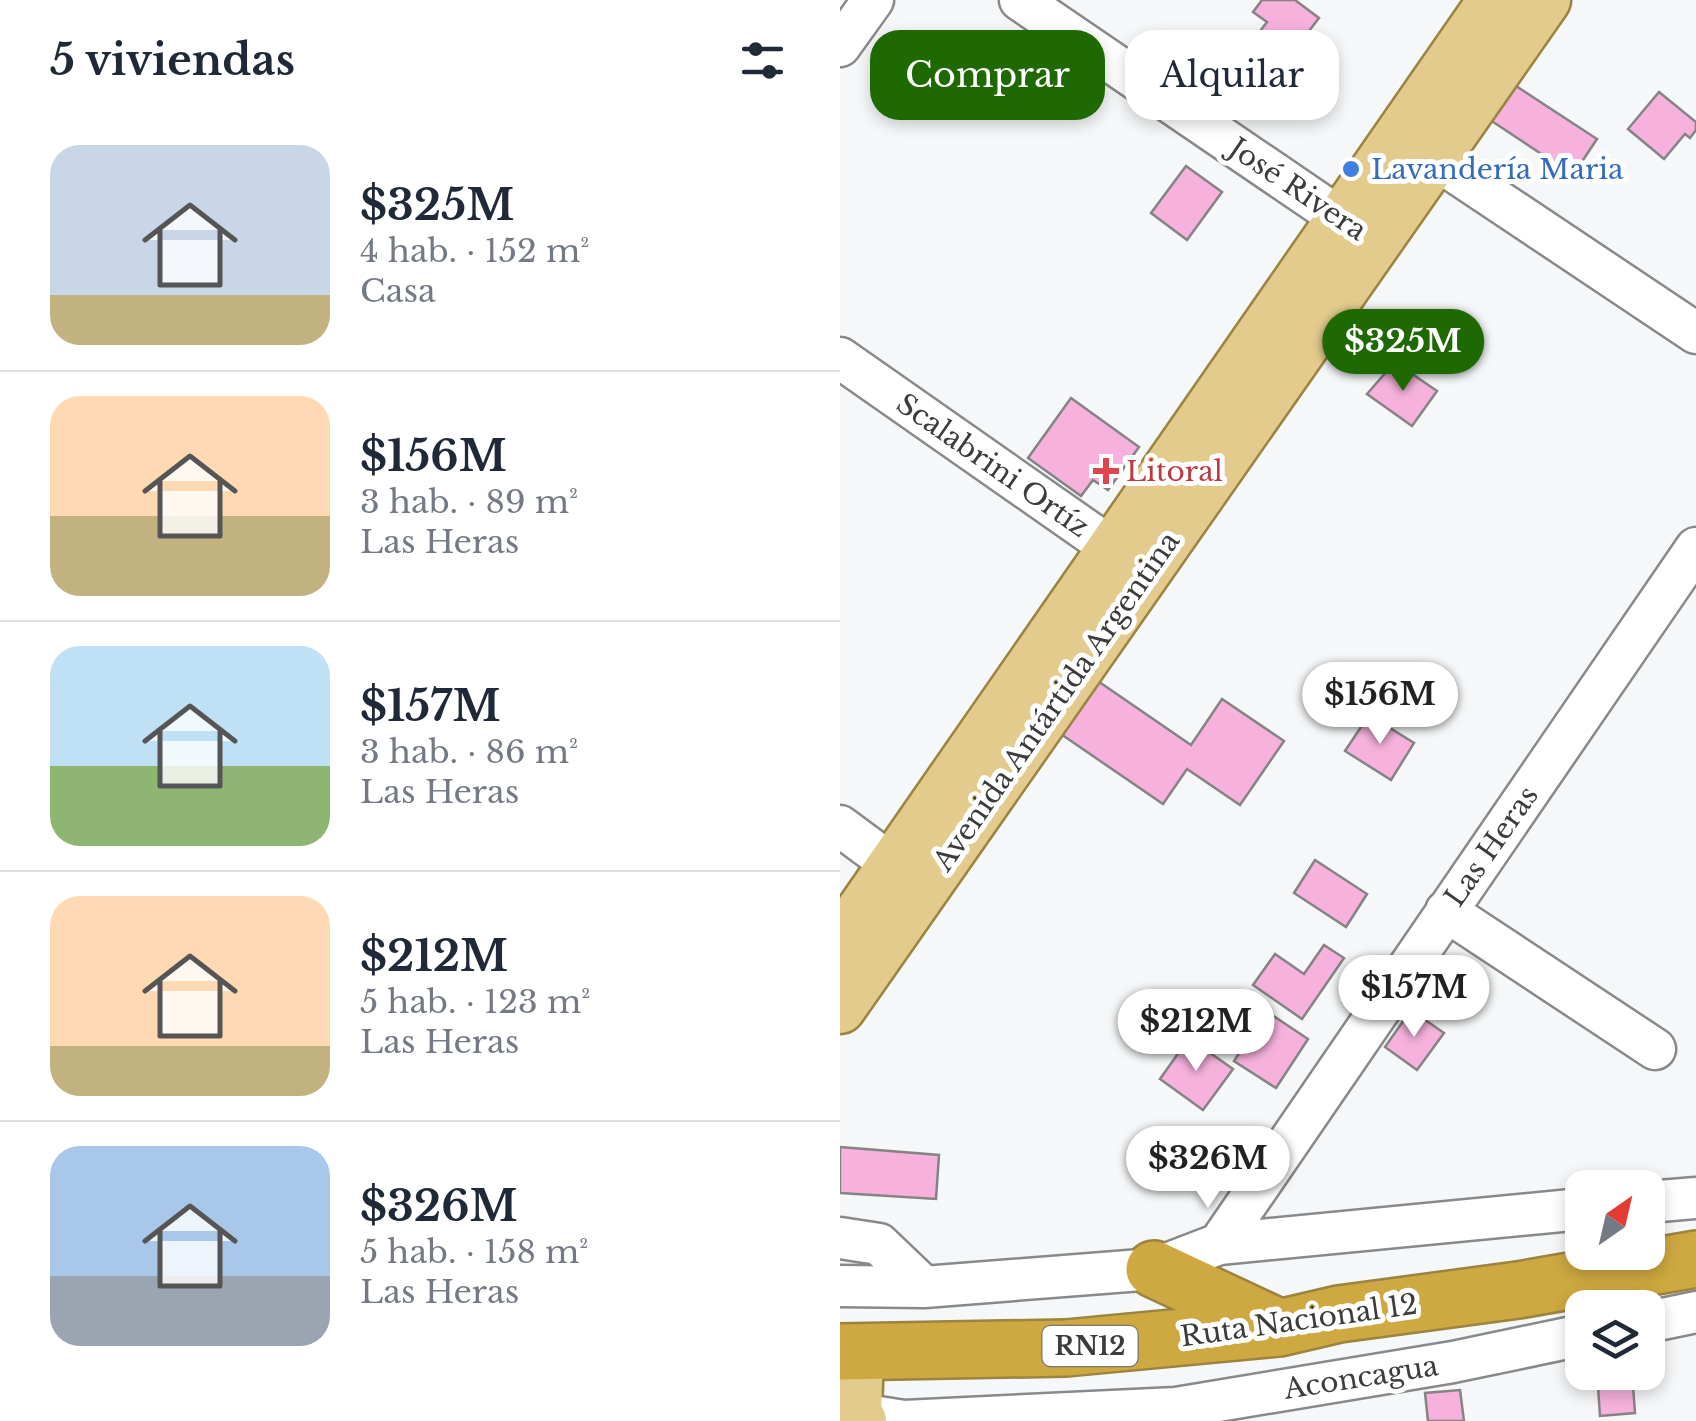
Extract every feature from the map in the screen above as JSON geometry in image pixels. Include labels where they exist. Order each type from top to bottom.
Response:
[{"type":"highway","name":"Ruta Nacional 12","points":[[849,1352],[1066,1348],[1279,1328],[1339,1314],[1518,1290],[1696,1259]]},
{"type":"highway","points":[[1154,1270],[1279,1328]]},
{"type":"main road","name":"Avenida Antártida Argentina","points":[[840,1008],[908,877],[1359,231],[1494,0]]},
{"type":"main road","name":"Avenida Antártida Argentina","points":[[1359,231],[1434,158],[1545,0]]},
{"type":"main road","name":"Avenida Antártida Argentina","points":[[840,942],[908,877]]},
{"type":"main road","points":[[849,1352],[852,1415]]},
{"type":"street","points":[[840,46],[873,0]]},
{"type":"street","name":"José Rivera","points":[[1020,0],[1359,231]]},
{"type":"street","points":[[1434,158],[1696,333]]},
{"type":"street","name":"Scalabrini Ortíz","points":[[840,358],[1129,561]]},
{"type":"street","name":"Las Heras","points":[[1219,1244],[1696,548]]},
{"type":"street","points":[[840,826],[908,877]]},
{"type":"street","points":[[1446,911],[1655,1049]]},
{"type":"street","points":[[1665,1201],[1696,1198]]},
{"type":"street","points":[[849,1352],[849,1286],[924,1287],[1154,1270],[1219,1244],[1565,1210]]},
{"type":"street","points":[[840,1238],[879,1244],[924,1287]]},
{"type":"street","points":[[1665,1318],[1696,1312]]},
{"type":"street","name":"Aconcagua","points":[[852,1415],[904,1421],[1176,1408],[1453,1362],[1565,1339]]},
{"type":"building","points":[[1262,0],[1295,0],[1319,18],[1310,30],[1261,30],[1267,22],[1253,12]]},
{"type":"building","points":[[1510,82],[1597,139],[1573,175],[1487,118]]},
{"type":"building","points":[[1659,92],[1696,122],[1690,138],[1685,134],[1664,159],[1628,129]]},
{"type":"building","points":[[1186,166],[1222,192],[1187,240],[1151,213]]},
{"type":"building","points":[[1395,362],[1437,391],[1412,426],[1367,394]]},
{"type":"building","points":[[1071,398],[1139,447],[1108,490],[1093,480],[1081,496],[1028,458]]},
{"type":"building","points":[[1092,677],[1191,745],[1222,699],[1284,741],[1240,805],[1187,769],[1163,804],[1055,730]]},
{"type":"building","points":[[1369,715],[1414,743],[1391,780],[1345,751]]},
{"type":"building","points":[[1315,860],[1367,894],[1346,927],[1294,893]]},
{"type":"building","points":[[1324,945],[1344,958],[1302,1019],[1253,985],[1275,954],[1304,974]]},
{"type":"building","points":[[1411,1010],[1444,1033],[1417,1070],[1385,1047]]},
{"type":"building","points":[[1266,1011],[1308,1039],[1276,1088],[1234,1061]]},
{"type":"building","points":[[1189,1038],[1233,1069],[1203,1110],[1160,1079]]},
{"type":"building","points":[[840,1147],[939,1155],[936,1199],[840,1193]]},
{"type":"building","points":[[1460,1390],[1464,1421],[1428,1421],[1425,1393]]},
{"type":"building","points":[[1598,1390],[1633,1390],[1635,1413],[1600,1416]]},
{"type":"place","name":"Lavandería Maria","points":[[1351,169]]},
{"type":"place","name":"Litoral","points":[[1106,471]]}]
